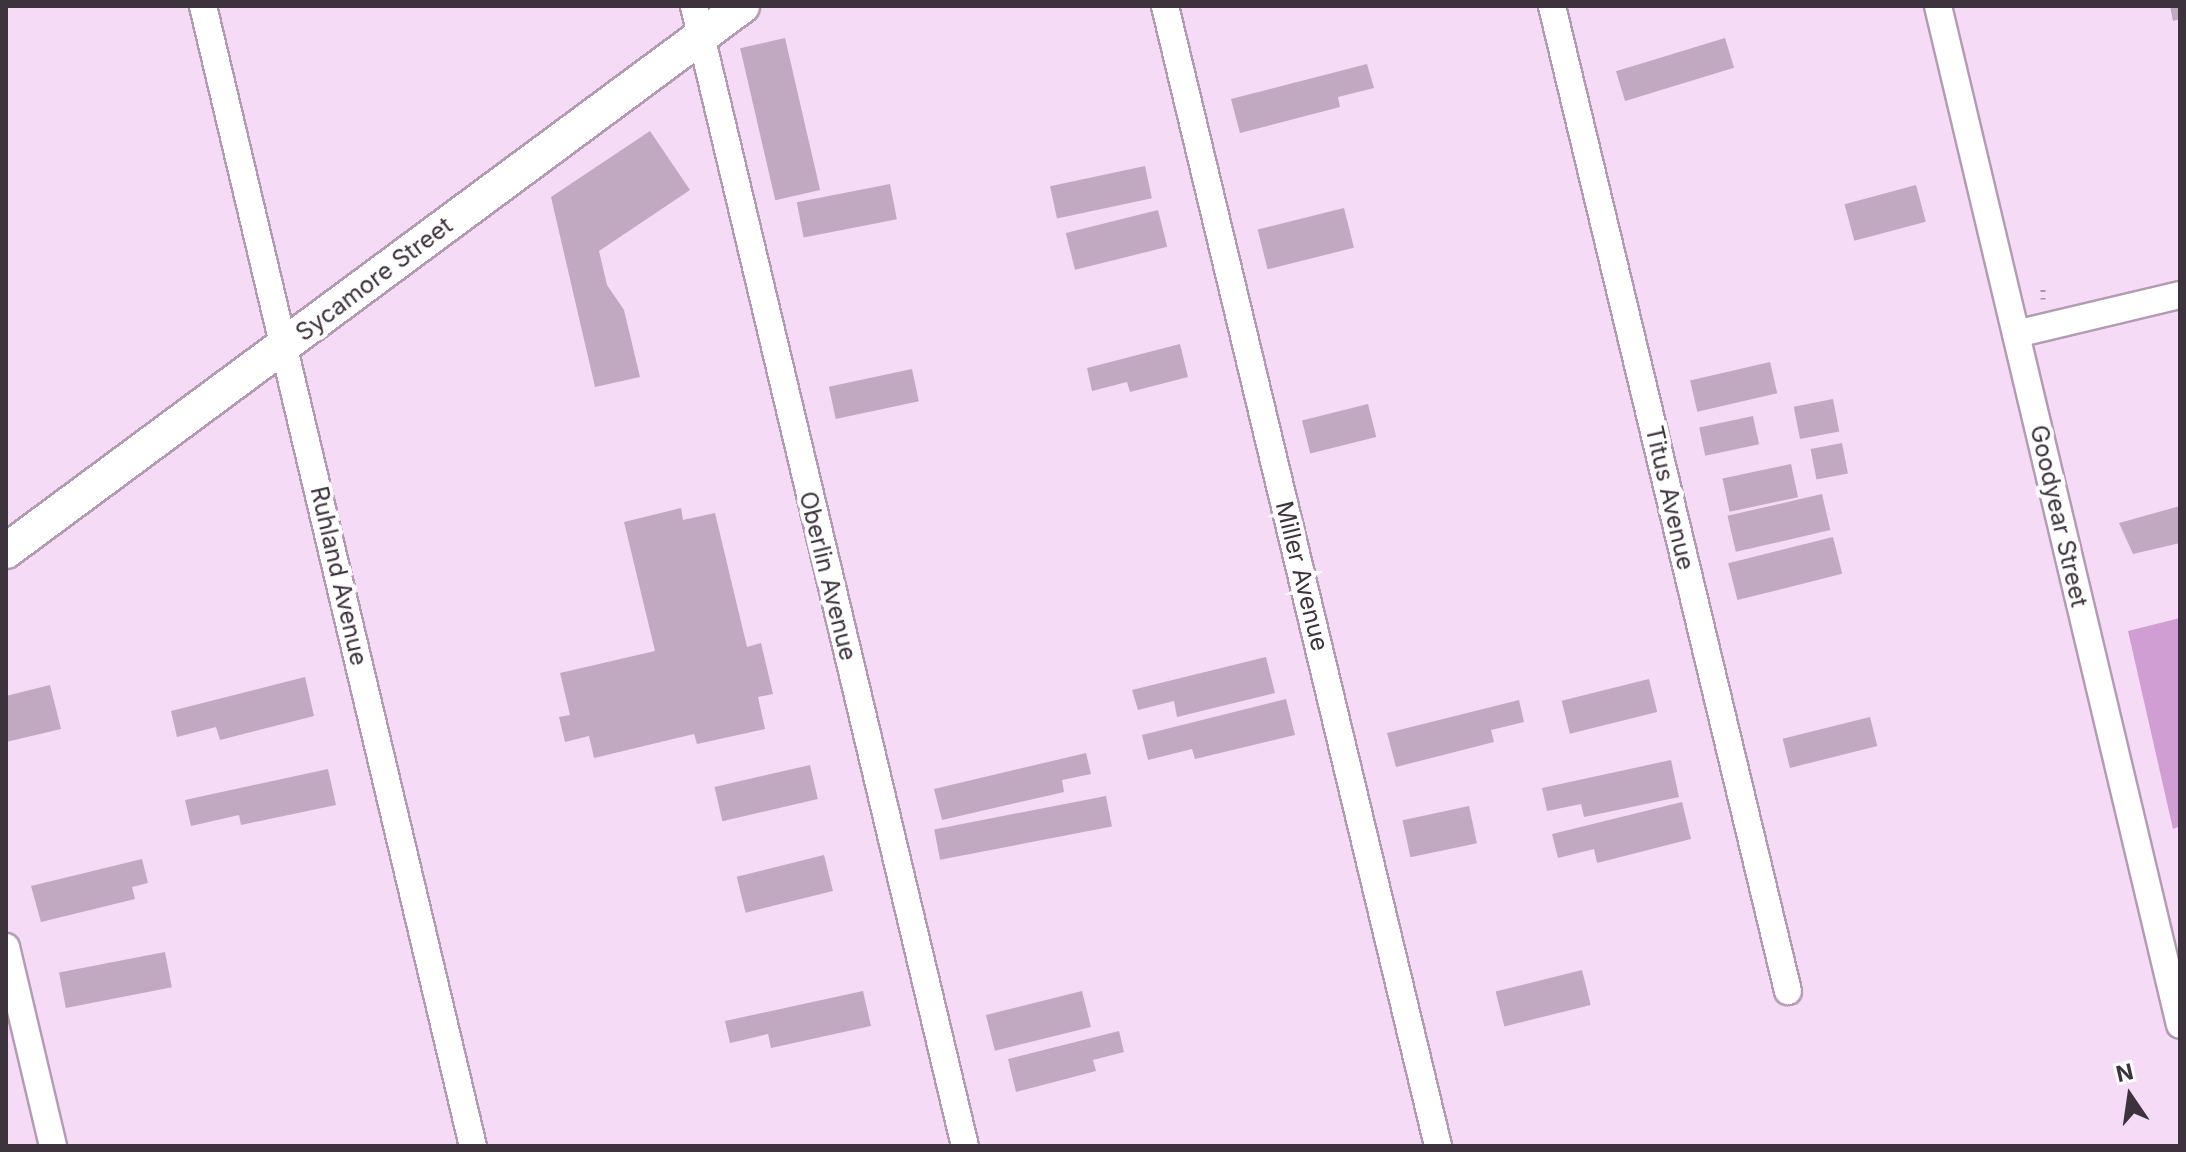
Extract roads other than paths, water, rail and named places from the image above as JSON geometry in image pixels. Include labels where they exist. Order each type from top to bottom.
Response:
[{"type":"street","name":"Ruhland Avenue","points":[[203,6],[286,345],[473,1146]]},
{"type":"street","name":"Sycamore Street","points":[[6,551],[286,345],[698,21],[742,6]]},
{"type":"street","name":"Miller Avenue","points":[[1165,6],[1438,1146]]},
{"type":"street","name":"Titus Avenue","points":[[1552,6],[1788,991]]},
{"type":"street","name":"Goodyear Street","points":[[1938,6],[2180,1025]]},
{"type":"street","name":"Oberlin Avenue","points":[[698,21],[965,1146]]},
{"type":"street","points":[[2016,334],[2180,295]]},
{"type":"street","points":[[6,947],[53,1146]]}]
